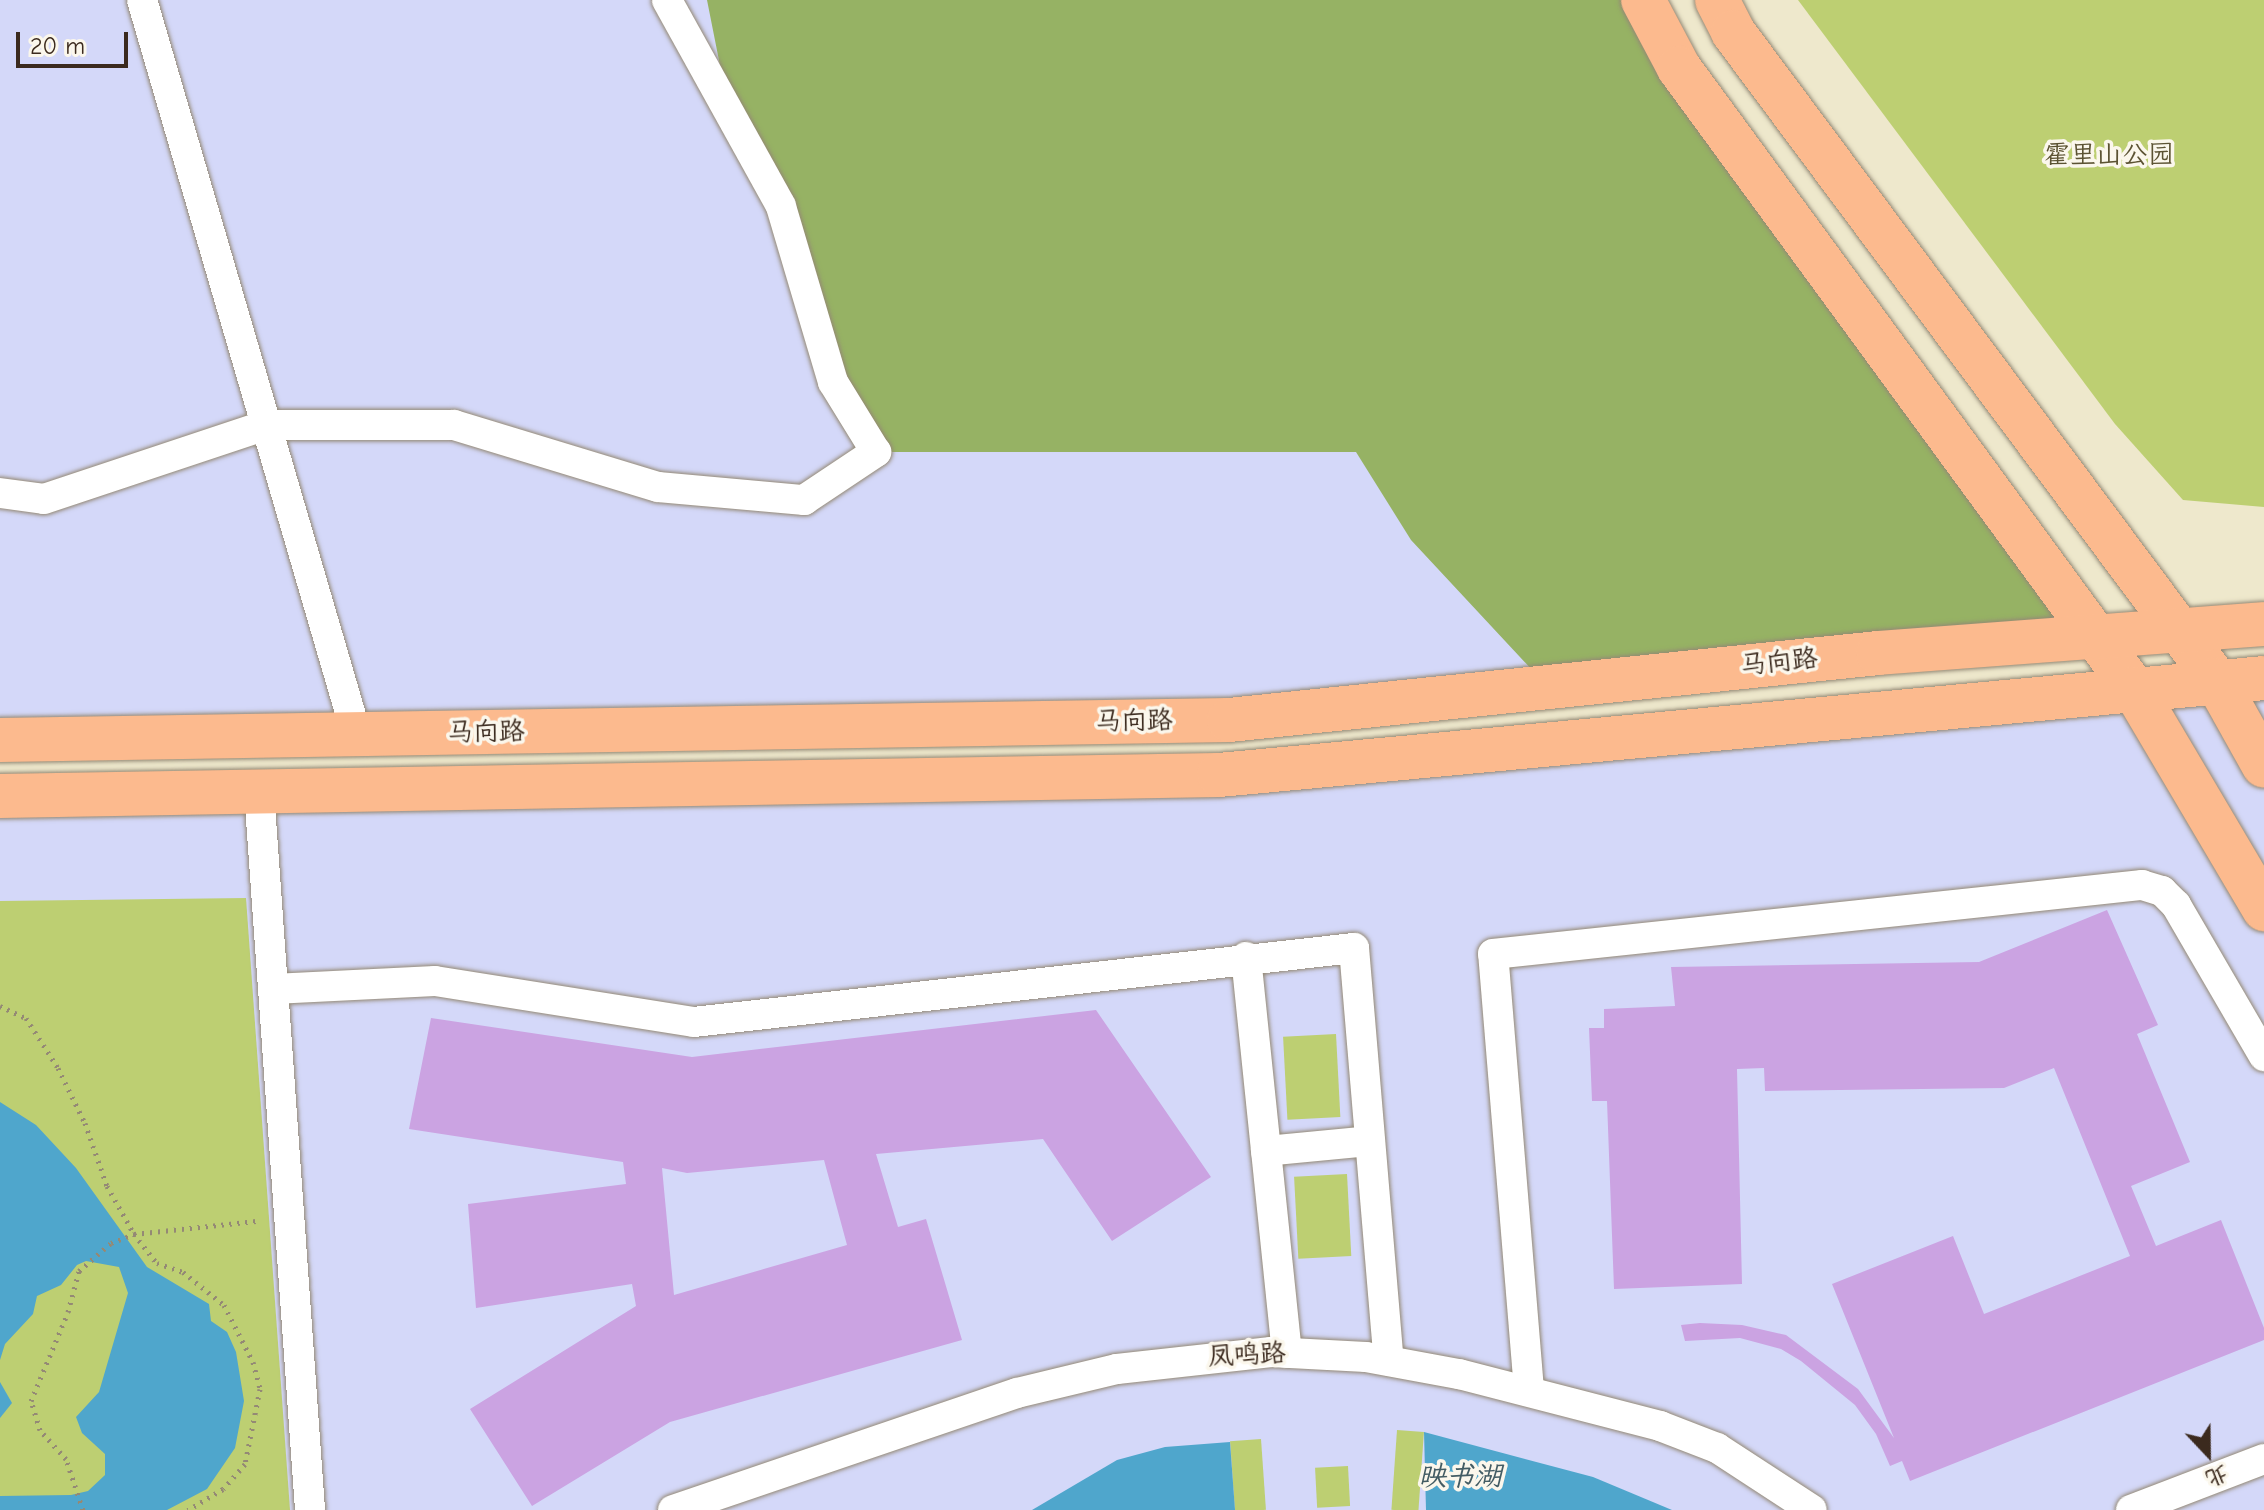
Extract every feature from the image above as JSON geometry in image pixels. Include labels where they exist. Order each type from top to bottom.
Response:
[{"type":"main road","points":[[1643,0],[1679,68],[2134,689],[2264,909]]},
{"type":"main road","points":[[1717,0],[1733,32],[2216,680],[2264,766]]},
{"type":"main road","name":"马向路","points":[[0,740],[1229,720],[1865,654],[2099,638],[2178,628],[2264,624]]},
{"type":"main road","name":"马向路","points":[[0,796],[1219,775],[2216,680],[2264,678]]},
{"type":"street","points":[[142,0],[357,736]]},
{"type":"street","points":[[0,493],[44,499],[267,425],[454,425],[658,487],[804,500],[876,452],[833,382],[781,206],[667,0]]},
{"type":"street","points":[[259,791],[310,1510]]},
{"type":"street","points":[[1529,1390],[1493,954],[2142,885],[2162,891],[2176,905],[2264,1056]]},
{"type":"street","points":[[273,989],[435,981],[694,1022],[1246,957],[1354,948],[1389,1361]]},
{"type":"street","points":[[1246,957],[1287,1353]]},
{"type":"street","points":[[1266,1151],[1370,1141]]},
{"type":"street","name":"凤鸣路","points":[[673,1510],[1017,1393],[1117,1369],[1223,1355],[1287,1353],[1389,1361],[1529,1390],[1687,1435],[1764,1476],[1812,1510]]},
{"type":"street","points":[[2131,1510],[2264,1459]]},
{"type":"path","points":[[0,1006],[26,1018],[58,1068],[85,1123],[107,1186],[134,1234],[157,1263],[183,1272],[224,1305],[253,1362],[260,1389],[245,1464],[223,1489],[188,1510]]},
{"type":"path","points":[[83,1510],[66,1459],[40,1430],[31,1398],[84,1263],[134,1234],[200,1223],[289,1219]]},
{"type":"shaded area","points":[[0,0],[1643,0],[2099,638],[1229,720],[0,740]]},
{"type":"shaded area","points":[[2264,679],[2264,1510],[0,1510],[0,796],[1219,775]]},
{"type":"green space","points":[[707,0],[1643,0],[2099,638],[1548,687],[1411,540],[1356,452],[876,452],[729,111]]},
{"type":"green space","name":"霍里山公园","points":[[1798,0],[2264,0],[2264,507],[2183,500],[2115,424]]},
{"type":"green space","points":[[246,898],[290,1510],[0,1510],[0,901]]},
{"type":"green space","points":[[1336,1034],[1340,1117],[1287,1120],[1283,1037]]},
{"type":"green space","points":[[1347,1174],[1351,1256],[1298,1259],[1294,1177]]},
{"type":"green space","points":[[1397,1430],[1424,1432],[1418,1510],[1391,1510]]},
{"type":"green space","points":[[1261,1439],[1266,1510],[1235,1510],[1230,1441]]},
{"type":"green space","points":[[1348,1466],[1350,1506],[1317,1508],[1315,1468]]},
{"type":"water","points":[[0,1102],[36,1125],[76,1168],[147,1267],[209,1304],[211,1321],[227,1332],[236,1352],[244,1401],[235,1448],[207,1489],[167,1510],[0,1510],[0,1496],[71,1495],[88,1491],[105,1475],[105,1454],[82,1433],[76,1417],[99,1392],[128,1293],[119,1267],[86,1261],[77,1265],[61,1285],[37,1296],[33,1314],[5,1344],[0,1360]]},
{"type":"water","points":[[0,1382],[12,1403],[0,1418]]},
{"type":"water","name":"映书湖","points":[[1424,1432],[1593,1477],[1672,1510],[1426,1510]]},
{"type":"water","points":[[1230,1442],[1235,1510],[1032,1510],[1117,1460],[1165,1447]]},
{"type":"building","points":[[2107,910],[2158,1025],[2137,1034],[2190,1162],[2131,1186],[2156,1246],[2221,1220],[2264,1328],[2264,1340],[1910,1481],[1902,1461],[1890,1466],[1876,1434],[1855,1405],[1801,1361],[1781,1349],[1740,1338],[1685,1341],[1681,1325],[1700,1323],[1742,1325],[1786,1335],[1858,1389],[1894,1438],[1832,1284],[1953,1236],[1984,1314],[2130,1256],[2054,1068],[2004,1088],[1765,1091],[1764,1068],[1737,1069],[1742,1284],[1614,1289],[1607,1101],[1592,1101],[1589,1028],[1604,1028],[1604,1009],[1675,1006],[1671,967],[1979,962]]},
{"type":"building","points":[[1096,1010],[1211,1177],[1112,1241],[1043,1139],[876,1154],[898,1227],[926,1219],[962,1340],[670,1422],[532,1506],[470,1409],[636,1306],[632,1284],[476,1308],[468,1204],[626,1184],[623,1162],[409,1129],[431,1018],[692,1057]],"holes":[[[824,1160],[847,1245],[674,1295],[662,1168],[687,1173]]]}]
